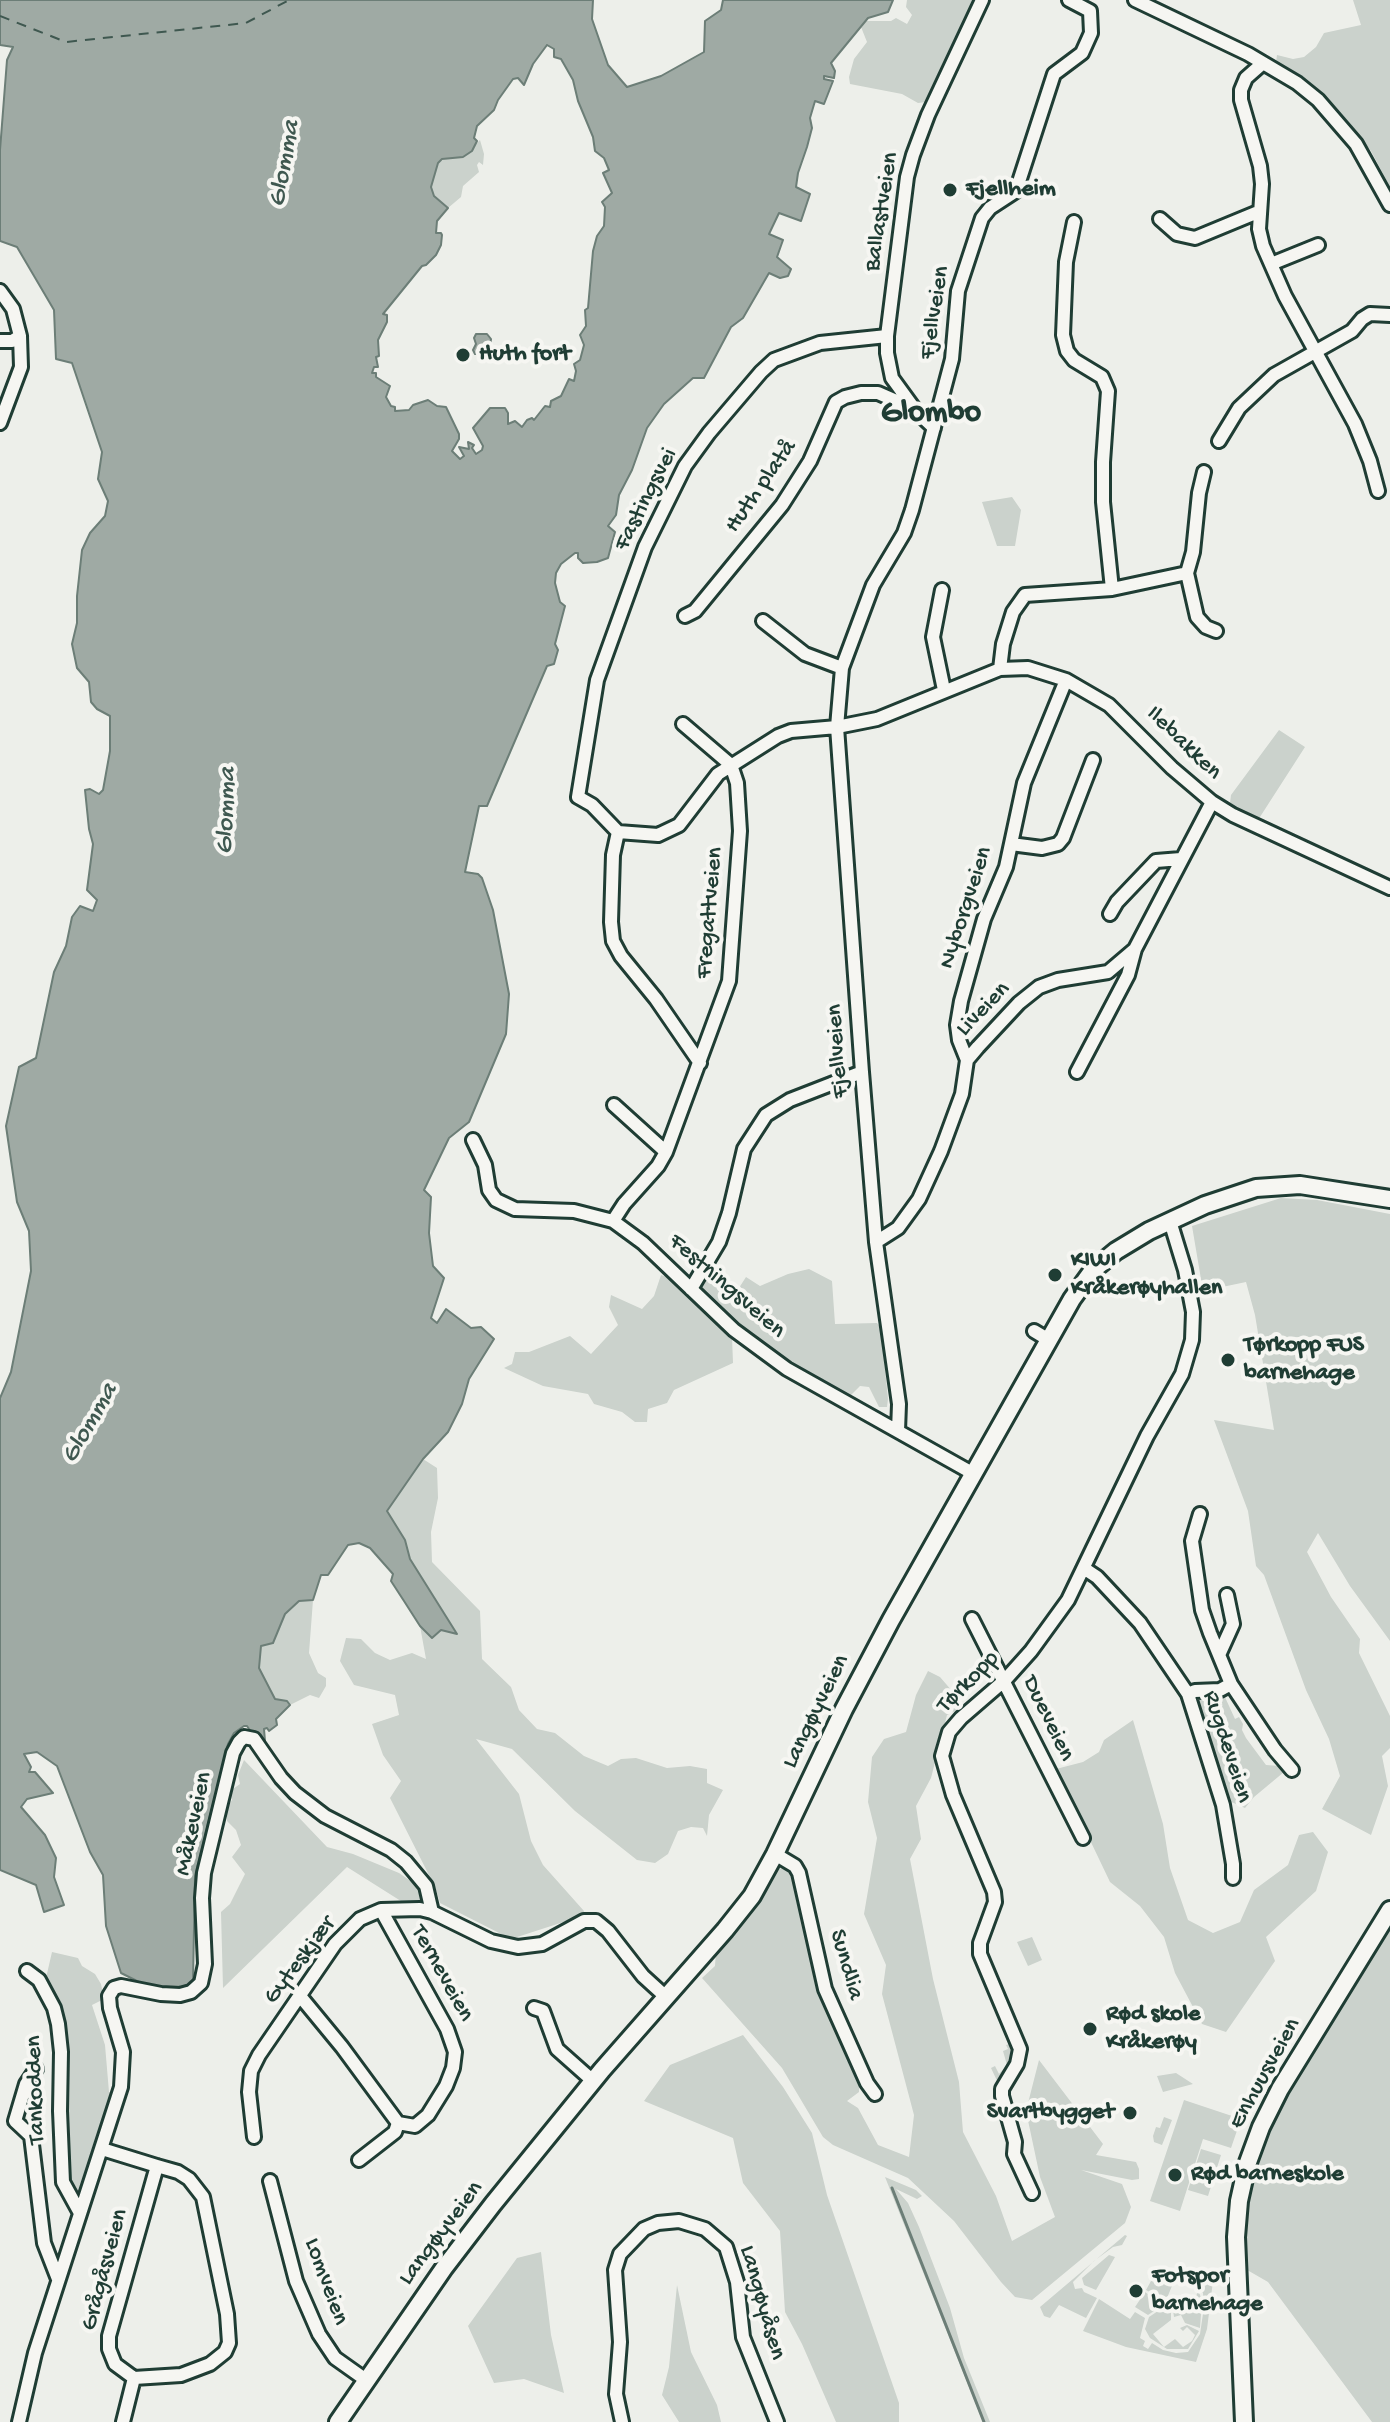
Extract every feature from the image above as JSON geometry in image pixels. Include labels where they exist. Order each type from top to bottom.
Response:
[{"type":"main road","name":"Langøyveien","points":[[338,2422],[444,2268],[593,2081],[739,1913],[775,1854],[868,1662],[1072,1299],[1093,1270],[1128,1243],[1233,1194],[1272,1185],[1300,1185],[1390,1199]]},
{"type":"main road","name":"Enhuusveien","points":[[1244,2422],[1236,2237],[1239,2201],[1250,2157],[1280,2089],[1390,1910]]},
{"type":"street","name":"Ballastveien","points":[[934,428],[916,411],[892,378],[887,336],[907,177],[913,155],[928,115],[982,0]]},
{"type":"street","name":"Fjellveien","points":[[898,1431],[899,1404],[876,1242],[862,1072],[837,727],[842,668],[873,585],[904,533],[952,359],[958,291],[985,212],[1013,195],[1054,74],[1082,53],[1091,33],[1090,11],[1069,0]]},
{"type":"street","points":[[1135,0],[1297,83],[1341,125],[1363,154],[1390,205]]},
{"type":"street","points":[[1263,63],[1246,78],[1241,90],[1241,100],[1260,166],[1259,229],[1271,264],[1355,424],[1378,491]]},
{"type":"street","points":[[1160,219],[1177,234],[1195,238],[1258,212]]},
{"type":"street","points":[[1074,222],[1066,262],[1063,344],[1074,360],[1102,377],[1108,391],[1103,502],[1112,589]]},
{"type":"street","points":[[1271,264],[1318,245]]},
{"type":"street","points":[[0,423],[23,354],[13,309],[1,294]]},
{"type":"street","points":[[1219,441],[1239,408],[1274,375],[1352,331],[1357,322],[1370,314],[1390,315]]},
{"type":"street","points":[[0,341],[12,341],[20,336]]},
{"type":"street","name":"Fastingsvei","points":[[618,832],[592,805],[578,797],[597,680],[645,547],[685,466],[709,433],[774,360],[820,343],[887,336]]},
{"type":"street","name":"Huth platå","points":[[685,616],[695,611],[782,505],[810,461],[836,402],[861,393],[878,393],[916,411]]},
{"type":"street","points":[[1204,472],[1193,552],[1187,573],[1197,617],[1206,627],[1216,631]]},
{"type":"street","points":[[1000,669],[1003,644],[1013,612],[1025,595],[1112,589],[1187,573]]},
{"type":"street","points":[[942,590],[933,637],[944,690]]},
{"type":"street","points":[[763,621],[805,654],[842,668]]},
{"type":"street","name":"Ilebakken","points":[[618,832],[645,836],[667,832],[690,814],[718,774],[761,745],[791,731],[877,719],[1000,669],[1028,668],[1066,680],[1109,705],[1172,768],[1212,802],[1253,826],[1390,888]]},
{"type":"street","name":"Nyborgveien","points":[[967,1060],[959,1040],[957,1020],[974,952],[1006,867],[1024,783],[1066,680]]},
{"type":"street","points":[[683,724],[731,765]]},
{"type":"street","points":[[1011,844],[1042,848],[1058,844],[1093,760]]},
{"type":"street","name":"Fregattveien","points":[[613,1221],[666,1152],[729,981],[740,803],[731,765]]},
{"type":"street","name":"Liveien","points":[[1077,1072],[1123,987],[1135,949],[1212,802]]},
{"type":"street","points":[[618,832],[613,855],[613,941],[700,1063]]},
{"type":"street","points":[[1110,914],[1117,902],[1156,861],[1181,859]]},
{"type":"street","name":"Liveien","points":[[876,1242],[898,1228],[927,1184],[964,1088],[967,1060],[1019,1003],[1039,987],[1058,980],[1108,972],[1135,949]]},
{"type":"street","points":[[691,1289],[719,1242],[744,1149],[766,1115],[790,1100],[862,1072]]},
{"type":"street","points":[[614,1105],[666,1152]]},
{"type":"street","name":"Festningsveien","points":[[473,1140],[485,1165],[489,1190],[496,1200],[527,1211],[574,1211],[613,1221],[643,1243],[734,1330],[787,1369],[974,1474]]},
{"type":"street","name":"Tørkopp","points":[[1032,2193],[1014,2154],[1015,2142],[1002,2096],[1002,2089],[1017,2064],[1020,2049],[980,1954],[980,1943],[995,1902],[994,1892],[953,1795],[942,1756],[944,1744],[955,1725],[1005,1680],[1052,1623],[1085,1569],[1147,1436],[1182,1374],[1193,1326],[1191,1299],[1170,1221]]},
{"type":"street","points":[[1034,1331],[1049,1340]]},
{"type":"street","points":[[1200,1514],[1192,1541],[1202,1610],[1231,1684],[1292,1770]]},
{"type":"street","name":"Rugdeveien","points":[[1085,1569],[1097,1577],[1140,1623],[1188,1694],[1223,1805],[1233,1878]]},
{"type":"street","points":[[1219,1655],[1233,1624],[1227,1595]]},
{"type":"street","name":"Dueveien","points":[[972,1619],[1083,1838]]},
{"type":"street","points":[[1188,1694],[1220,1690],[1231,1684]]},
{"type":"street","name":"Måkeveien","points":[[19,2422],[35,2353],[121,2087],[123,2052],[109,1996],[114,1988],[121,1986],[180,1995],[191,1992],[201,1983],[205,1964],[204,1873],[233,1753],[244,1737],[254,1739],[281,1778],[305,1801],[325,1816],[391,1850],[406,1862],[426,1886],[432,1912]]},
{"type":"street","name":"Sundlia","points":[[775,1854],[795,1866],[799,1873],[825,1989],[867,2083],[875,2094]]},
{"type":"street","points":[[381,1910],[409,1907],[432,1912],[491,1941],[518,1947],[542,1944],[584,1921],[596,1921],[608,1931],[643,1976],[666,1997]]},
{"type":"street","name":"Gyteskjær","points":[[254,2137],[249,2092],[251,2071],[259,2055],[335,1944],[360,1919],[381,1910]]},
{"type":"street","name":"Terneveien","points":[[359,2160],[395,2132],[398,2123],[415,2126],[428,2115],[446,2086],[455,2052],[444,2022],[381,1910]]},
{"type":"street","name":"Tankodden","points":[[27,1971],[39,1980],[54,2008],[58,2024],[63,2182],[80,2213]]},
{"type":"street","points":[[300,1996],[398,2123]]},
{"type":"street","points":[[534,2008],[543,2011],[557,2049],[593,2081]]},
{"type":"street","points":[[36,2069],[26,2084],[15,2121],[31,2136],[44,2243],[58,2279]]},
{"type":"street","points":[[102,2149],[189,2179],[203,2197],[227,2314],[229,2343],[218,2358],[192,2372],[134,2378],[123,2422]]},
{"type":"street","name":"Grågåsveien","points":[[134,2378],[115,2364],[109,2349],[109,2336],[157,2166]]},
{"type":"street","name":"Lomveien","points":[[270,2181],[296,2281],[323,2342],[335,2358],[366,2380]]},
{"type":"street","name":"Langøyåsen","points":[[622,2422],[616,2394],[620,2342],[615,2270],[620,2254],[644,2229],[658,2223],[679,2221],[705,2229],[726,2247],[737,2282],[743,2337],[777,2422]]},
{"type":"shaded area","points":[[907,0],[977,0],[926,102],[918,103],[902,94],[850,84],[854,59],[867,42],[861,27],[865,21],[891,21],[896,18],[907,24],[912,15],[906,7]]},
{"type":"shaded area","points":[[1353,0],[1390,0],[1390,187],[1371,151],[1346,119],[1313,88],[1276,62],[1277,55],[1293,59],[1304,57],[1316,47],[1324,33],[1361,25]]},
{"type":"shaded area","points":[[480,140],[483,165],[479,162],[479,172],[463,186],[461,197],[448,208],[434,196],[431,187],[438,163],[448,157],[463,157]]},
{"type":"shaded area","points":[[1012,497],[1021,510],[1015,546],[997,546],[982,502]]},
{"type":"shaded area","points":[[1279,730],[1305,747],[1258,820],[1230,803],[1231,795]]},
{"type":"shaded area","points":[[1281,1198],[1317,1200],[1390,1214],[1390,1641],[1350,1586],[1318,1533],[1307,1552],[1331,1597],[1360,1639],[1359,1653],[1390,1716],[1390,1748],[1382,1756],[1388,1786],[1371,1835],[1322,1809],[1340,1776],[1329,1739],[1306,1690],[1264,1575],[1256,1566],[1248,1511],[1214,1420],[1274,1430],[1255,1315],[1246,1282],[1203,1291],[1192,1226]]},
{"type":"shaded area","points":[[809,1269],[832,1281],[835,1324],[877,1323],[881,1328],[887,1407],[879,1407],[869,1387],[860,1386],[848,1398],[782,1361],[735,1327],[699,1293],[709,1274],[726,1291],[737,1291],[746,1277],[760,1286]]},
{"type":"shaded area","points":[[661,1275],[675,1280],[732,1337],[733,1363],[674,1390],[667,1403],[648,1409],[647,1422],[635,1422],[622,1412],[594,1404],[588,1394],[543,1386],[504,1368],[512,1364],[515,1352],[529,1352],[570,1336],[591,1354],[618,1325],[609,1307],[611,1295],[642,1309],[654,1296]]},
{"type":"shaded area","points":[[423,1459],[437,1468],[438,1498],[431,1532],[432,1562],[480,1611],[482,1659],[511,1687],[519,1710],[537,1729],[555,1733],[584,1756],[608,1766],[621,1759],[636,1758],[667,1768],[690,1766],[707,1769],[707,1783],[723,1790],[709,1815],[707,1836],[703,1828],[691,1827],[678,1831],[668,1854],[655,1863],[637,1860],[575,1811],[512,1749],[476,1739],[519,1794],[531,1841],[543,1865],[584,1911],[582,1916],[511,1939],[440,1903],[390,1798],[401,1781],[383,1755],[372,1724],[399,1715],[395,1695],[354,1685],[340,1661],[346,1638],[361,1639],[375,1653],[390,1660],[412,1653],[426,1659],[420,1626],[432,1637],[441,1630],[456,1634],[410,1559],[405,1540],[387,1511]]},
{"type":"shaded area","points":[[313,1600],[309,1653],[318,1673],[326,1678],[326,1686],[319,1698],[310,1695],[290,1705],[275,1699],[259,1669],[261,1646],[273,1643],[285,1614],[299,1601]]},
{"type":"shaded area","points":[[928,1671],[940,1677],[965,1706],[947,1715],[931,1778],[916,1806],[921,1839],[910,1859],[933,1979],[959,2082],[963,2132],[996,2196],[1012,2241],[1055,2217],[1040,2177],[1026,2111],[1039,2060],[1103,2144],[1096,2155],[1136,2162],[1139,2169],[1139,2179],[1132,2180],[1081,2170],[1122,2184],[1131,2207],[1125,2223],[1032,2300],[1015,2297],[954,2221],[908,2178],[833,2145],[823,2137],[782,2068],[702,1978],[715,1966],[716,1951],[772,1870],[784,1868],[793,1872],[807,1943],[824,1996],[859,2077],[859,2092],[847,2101],[858,2108],[878,2145],[909,2157],[914,2115],[882,1994],[886,1965],[864,1914],[877,1838],[868,1802],[872,1757],[884,1739],[906,1732],[916,1695]]},
{"type":"shaded area","points":[[1209,1694],[1224,1695],[1235,1719],[1239,1717],[1243,1724],[1246,1738],[1266,1765],[1280,1766],[1284,1772],[1245,1808],[1227,1800],[1195,1700]]},
{"type":"shaded area","points":[[1133,1720],[1163,1824],[1170,1868],[1188,1920],[1213,1933],[1240,1922],[1254,1890],[1288,1865],[1299,1835],[1313,1832],[1328,1852],[1316,1891],[1266,1937],[1275,1961],[1226,2032],[1202,2024],[1175,1973],[1164,1937],[1140,1906],[1110,1882],[1056,1769],[1083,1762],[1099,1752],[1104,1740]]},
{"type":"shaded area","points":[[244,1760],[327,1847],[399,1873],[425,1891],[428,1903],[422,1907],[404,1903],[347,1867],[223,1988],[221,1912],[230,1904],[245,1874],[232,1857],[241,1845],[236,1830],[227,1821],[227,1808],[232,1800],[230,1791],[240,1784],[238,1775]]},
{"type":"shaded area","points":[[1390,1916],[1390,2422],[1372,2422],[1268,2282],[1242,2267],[1240,2219],[1262,2128]]},
{"type":"shaded area","points":[[1032,1937],[1042,1960],[1028,1966],[1017,1942]]},
{"type":"shaded area","points":[[52,1952],[78,1958],[101,1984],[104,1999],[92,2005],[105,2045],[109,2092],[117,2094],[83,2193],[72,2194],[67,2169],[65,2028],[46,1978]]},
{"type":"shaded area","points":[[743,2035],[783,2087],[812,2133],[827,2195],[899,2403],[899,2422],[836,2422],[785,2312],[780,2231],[743,2183],[733,2138],[644,2101],[670,2065]]},
{"type":"shaded area","points":[[1013,2043],[1015,2056],[1000,2087],[991,2068],[995,2066],[999,2074],[1007,2065],[1003,2051],[1008,2049],[1006,2045]]},
{"type":"shaded area","points":[[1176,2073],[1193,2084],[1163,2092],[1157,2076]]},
{"type":"shaded area","points":[[1184,2100],[1241,2119],[1231,2148],[1203,2139],[1180,2211],[1150,2201]]},
{"type":"shaded area","points":[[1164,2117],[1172,2120],[1162,2145],[1154,2142],[1153,2136]]},
{"type":"shaded area","points":[[1201,2149],[1221,2155],[1208,2196],[1188,2190]]},
{"type":"shaded area","points":[[885,2177],[916,2190],[922,2196],[917,2199],[896,2189],[908,2203],[919,2227],[950,2308],[964,2358],[990,2422],[983,2422]]},
{"type":"shaded area","points":[[1127,2236],[1122,2245],[1113,2247],[1096,2259]]},
{"type":"shaded area","points":[[541,2252],[551,2335],[564,2393],[524,2379],[494,2383],[468,2326],[517,2258]]},
{"type":"shaded area","points":[[1109,2255],[1115,2257],[1096,2290],[1084,2285],[1082,2278]]},
{"type":"shaded area","points":[[1092,2263],[1073,2282],[1075,2289],[1082,2288],[1097,2298],[1086,2318],[1059,2305],[1050,2318],[1044,2316],[1040,2307]]},
{"type":"shaded area","points":[[1156,2272],[1174,2281],[1167,2298],[1160,2298],[1146,2290]]},
{"type":"shaded area","points":[[1192,2277],[1213,2281],[1207,2329],[1196,2362],[1126,2347],[1083,2331],[1099,2299],[1130,2319],[1135,2312],[1145,2318],[1140,2338],[1148,2349],[1152,2343],[1163,2350],[1188,2352],[1200,2334],[1204,2307],[1203,2293],[1193,2284]]},
{"type":"shaded area","points":[[677,2285],[691,2352],[717,2405],[721,2422],[679,2422],[662,2395],[669,2367]]},
{"type":"shaded area","points":[[1198,2290],[1202,2300],[1200,2328],[1185,2323],[1181,2315],[1174,2317],[1173,2310],[1183,2305],[1190,2296],[1196,2297]]},
{"type":"shaded area","points":[[1145,2292],[1160,2303],[1160,2307],[1148,2315],[1135,2307]]},
{"type":"shaded area","points":[[1167,2305],[1171,2310],[1171,2320],[1153,2334],[1164,2347],[1175,2339],[1183,2347],[1195,2335],[1187,2327],[1183,2331],[1180,2328],[1187,2325],[1199,2331],[1188,2349],[1167,2349],[1150,2338],[1145,2329],[1149,2317]]},
{"type":"water","name":"Glomma","points":[[0,0],[593,0],[592,19],[608,65],[627,87],[661,76],[704,52],[705,21],[721,10],[723,0],[893,0],[888,12],[868,18],[831,63],[834,78],[824,76],[824,79],[833,81],[824,104],[815,101],[810,118],[812,128],[798,173],[796,187],[810,194],[801,221],[779,213],[769,234],[783,240],[777,257],[791,269],[788,276],[780,278],[769,273],[743,318],[731,327],[704,378],[693,378],[664,404],[647,428],[619,495],[616,515],[608,526],[615,532],[608,558],[583,563],[575,553],[561,564],[556,573],[560,602],[565,606],[555,644],[558,650],[554,664],[547,666],[487,806],[479,806],[465,872],[478,874],[482,878],[493,910],[509,994],[506,1034],[469,1122],[449,1138],[424,1190],[431,1197],[429,1233],[433,1266],[444,1278],[431,1318],[437,1323],[446,1309],[471,1328],[481,1327],[494,1339],[469,1379],[462,1404],[448,1432],[423,1459],[387,1511],[405,1540],[410,1559],[457,1634],[441,1630],[432,1638],[420,1626],[391,1581],[393,1574],[370,1548],[359,1543],[348,1545],[328,1575],[321,1575],[313,1600],[299,1601],[285,1614],[273,1643],[261,1646],[259,1668],[275,1699],[287,1701],[290,1705],[276,1719],[277,1725],[269,1731],[264,1729],[265,1741],[261,1746],[247,1726],[234,1733],[228,1744],[195,1876],[193,1981],[182,1991],[149,1987],[121,1973],[106,1926],[103,1875],[90,1852],[57,1766],[37,1752],[24,1754],[31,1767],[29,1772],[35,1772],[53,1793],[27,1799],[21,1807],[45,1835],[56,1858],[54,1877],[64,1905],[44,1912],[36,1885],[0,1870],[0,1398],[11,1372],[31,1271],[29,1231],[17,1202],[6,1126],[19,1067],[36,1058],[54,972],[66,946],[72,917],[80,906],[93,911],[97,900],[87,890],[93,844],[85,790],[99,794],[103,790],[110,751],[110,716],[91,702],[89,682],[77,668],[72,644],[77,623],[82,550],[90,533],[105,516],[108,501],[98,479],[102,452],[72,363],[56,359],[54,310],[17,247],[0,241],[0,150],[7,60],[13,47],[0,45]],"holes":[[[547,45],[554,49],[554,57],[561,59],[573,80],[595,151],[604,158],[609,170],[603,173],[612,193],[602,202],[605,207],[604,226],[593,251],[588,308],[585,310],[586,326],[580,335],[584,345],[580,360],[574,364],[574,381],[569,379],[561,396],[551,401],[550,407],[545,406],[534,420],[527,420],[522,427],[515,421],[508,424],[505,408],[490,408],[473,428],[483,446],[482,450],[476,454],[472,448],[474,445],[468,442],[469,449],[459,447],[464,456],[460,459],[452,451],[459,434],[446,407],[428,400],[413,405],[409,410],[395,411],[386,397],[390,386],[372,373],[374,367],[378,367],[378,340],[387,322],[387,315],[383,314],[422,266],[436,255],[441,245],[442,235],[436,233],[437,221],[448,208],[434,196],[431,187],[438,163],[442,159],[463,157],[472,151],[477,141],[474,138],[477,126],[494,110],[513,79],[518,78],[524,85],[533,64]]]},
{"type":"water","points":[[476,334],[487,334],[491,339],[489,354],[475,354]]},
{"type":"waterway","points":[[892,2188],[984,2422]]},
{"type":"ferry route","points":[[0,16],[66,42],[246,23],[289,0]]},
{"type":"place","name":"Fjellheim","points":[[950,190]]},
{"type":"place","name":"Huth fort","points":[[463,355]]},
{"type":"place","name":"KIWI Kråkerøyhallen","points":[[1055,1275]]},
{"type":"place","name":"Tørkopp FUS barnehage","points":[[1228,1360]]},
{"type":"place","name":"Rød skole Kråkerøy","points":[[1090,2029]]},
{"type":"place","name":"Svartbygget","points":[[1130,2113]]},
{"type":"place","name":"Rød barneskole","points":[[1175,2175]]},
{"type":"place","name":"Fotspor barnehage","points":[[1136,2291]]},
{"type":"district","name":"Glombo","points":[[931,415]]}]
